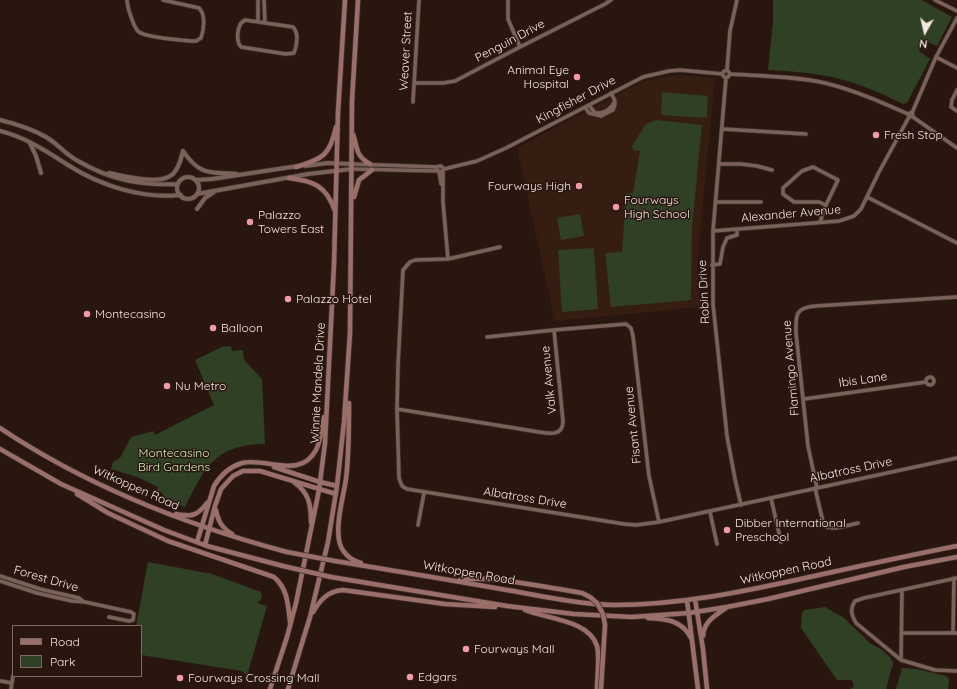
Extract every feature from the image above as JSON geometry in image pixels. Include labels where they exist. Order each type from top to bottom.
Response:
[{"type":"main road","name":"Winnie Mandela Drive","points":[[270,689],[291,626],[312,530],[320,482],[328,390],[336,214],[338,112],[345,0]]},
{"type":"main road","points":[[288,689],[310,617],[328,542],[336,494],[347,391],[350,333],[352,206],[351,131],[358,0]]},
{"type":"main road","points":[[296,167],[313,162],[320,158],[329,149],[336,128],[338,112]]},
{"type":"main road","points":[[351,131],[358,154],[363,160],[370,164]]},
{"type":"main road","points":[[352,206],[355,189],[359,180],[372,170]]},
{"type":"main road","points":[[288,178],[305,180],[320,186],[330,199],[336,214]]},
{"type":"main road","points":[[197,542],[214,486],[227,470],[241,463],[254,462],[283,466],[296,465],[304,463],[313,454],[321,436],[328,390]]},
{"type":"main road","points":[[347,391],[349,407],[348,450],[346,478],[338,531],[339,540],[344,553],[351,559],[358,563],[382,569]]},
{"type":"main road","name":"Witkoppen Road","points":[[0,428],[47,456],[87,477],[159,511],[239,539],[287,552],[335,561],[592,604],[614,605],[695,599],[767,586],[957,546]]},
{"type":"main road","name":"Witkoppen Road","points":[[0,449],[61,484],[139,520],[205,546],[331,577],[507,606],[574,614],[632,617],[697,612],[768,599],[904,567],[957,557]]},
{"type":"main road","points":[[267,464],[320,482],[337,486]]},
{"type":"main road","points":[[205,546],[215,506],[222,489],[226,482],[233,476],[243,471],[260,471],[336,494]]},
{"type":"main road","points":[[290,480],[301,488],[309,500],[312,530]]},
{"type":"main road","points":[[61,484],[108,513],[148,532],[188,549],[274,577],[283,586],[286,593],[291,626]]},
{"type":"main road","points":[[159,511],[185,516],[194,515],[202,510],[209,501]]},
{"type":"main road","points":[[215,506],[219,522],[226,530],[239,539]]},
{"type":"main road","points":[[456,581],[470,579],[496,580],[582,593],[590,597],[597,603],[603,614],[605,624],[601,689]]},
{"type":"main road","points":[[310,617],[323,597],[335,591],[343,590],[445,604],[487,607],[507,606]]},
{"type":"main road","points":[[695,599],[703,649],[707,689]]},
{"type":"main road","points":[[687,600],[698,689]]},
{"type":"main road","points":[[703,649],[703,633],[705,625],[709,620],[727,607]]},
{"type":"main road","points":[[521,608],[578,626],[588,632],[596,645],[597,689]]},
{"type":"main road","points":[[632,617],[663,619],[676,622],[684,627],[693,641]]},
{"type":"street","points":[[127,0],[130,15],[139,32],[148,35],[192,41],[196,41],[201,38],[204,16],[201,10],[199,8],[163,0]]},
{"type":"street","points":[[258,22],[257,0],[264,1],[265,23]]},
{"type":"street","name":"Weaver Street","points":[[413,102],[419,0]]},
{"type":"street","points":[[508,0],[508,19],[520,47]]},
{"type":"street","name":"Penguin Drive","points":[[414,83],[443,83],[455,81],[611,0]]},
{"type":"street","points":[[730,74],[726,78],[723,74],[726,70],[730,31],[737,0]]},
{"type":"street","points":[[935,0],[957,11]]},
{"type":"street","name":"Alexander Avenue","points":[[713,231],[839,221],[854,216],[861,209],[879,172],[911,115],[936,58],[957,18]]},
{"type":"street","points":[[245,20],[258,22],[291,26],[295,29],[296,44],[294,53],[286,54],[243,48],[239,46],[238,33],[241,23],[245,20]]},
{"type":"street","points":[[936,58],[957,68]]},
{"type":"street","name":"Kingfisher Drive","points":[[444,169],[477,161],[506,148],[643,77],[680,70],[723,74]]},
{"type":"street","points":[[726,70],[730,74],[797,79],[824,83],[858,92],[911,115],[957,148]]},
{"type":"street","name":"Robin Drive","points":[[726,78],[713,231],[713,304],[727,436],[741,505]]},
{"type":"street","points":[[957,90],[951,103],[951,107],[957,111]]},
{"type":"street","points":[[587,106],[589,113],[601,116],[613,110],[615,101],[611,93]]},
{"type":"street","points":[[0,120],[18,125],[46,138],[78,162],[116,178],[141,184],[178,184],[180,181],[189,177],[196,180],[212,179],[296,167],[337,163],[399,165],[438,170]]},
{"type":"street","points":[[722,129],[806,134]]},
{"type":"street","points":[[0,130],[19,136],[87,176],[114,187],[136,193],[162,196],[181,195]]},
{"type":"street","points":[[30,142],[41,172]]},
{"type":"street","points":[[101,172],[138,178],[163,180],[174,173],[183,151],[194,166],[199,170],[208,172],[247,174]]},
{"type":"street","points":[[383,164],[383,170]]},
{"type":"street","points":[[719,164],[741,164],[772,170]]},
{"type":"street","points":[[399,165],[399,170]]},
{"type":"street","points":[[178,184],[178,189],[181,195],[185,198],[190,198],[197,194],[224,189],[352,169],[438,170],[441,166],[444,169],[442,191]]},
{"type":"street","points":[[820,222],[838,180],[813,167],[802,171],[783,188],[783,194],[794,202],[819,202],[826,205]]},
{"type":"street","points":[[438,170],[442,191],[448,259]]},
{"type":"street","points":[[196,180],[199,188],[197,194]]},
{"type":"street","points":[[197,208],[209,195],[224,189]]},
{"type":"street","points":[[867,197],[957,243]]},
{"type":"street","points":[[716,202],[761,202]]},
{"type":"street","points":[[712,265],[720,264],[724,242],[727,238],[737,235],[737,229]]},
{"type":"street","name":"Albatross Drive","points":[[500,246],[448,259],[415,260],[410,262],[403,270],[398,357],[397,409],[399,478],[402,486],[407,489],[636,525],[710,512],[957,458]]},
{"type":"street","name":"Flamingo Avenue","points":[[858,523],[832,528],[824,526],[808,446],[796,319],[797,314],[802,308],[815,306],[957,297]]},
{"type":"street","name":"Valk Avenue","points":[[397,409],[557,434],[562,429],[563,421],[554,330],[622,324],[629,326]]},
{"type":"street","name":"Fisant Avenue","points":[[629,326],[632,330],[633,336],[649,476],[659,522]]},
{"type":"street","points":[[487,337],[554,330]]},
{"type":"street","name":"Ibis Lane","points":[[804,399],[926,382]]},
{"type":"street","points":[[418,525],[424,492]]},
{"type":"street","points":[[771,498],[781,542]]},
{"type":"street","points":[[710,512],[717,544]]},
{"type":"street","name":"Forest Drive","points":[[0,576],[40,589],[79,598],[85,602]]},
{"type":"street","points":[[902,633],[955,633],[955,578],[855,601],[851,609],[852,616],[856,622],[901,660],[935,670],[957,671]]},
{"type":"street","name":"Forest Drive","points":[[0,581],[37,593],[131,612],[133,613],[134,617],[133,620],[129,621],[109,617]]},
{"type":"street","points":[[901,660],[902,590]]},
{"type":"street","points":[[11,689],[13,677]]},
{"type":"street","points":[[0,681],[12,683]]},
{"type":"shaded area","name":"Fourways High School","points":[[679,75],[715,78],[697,265],[700,307],[555,321],[517,148],[643,81]]},
{"type":"green space","points":[[773,0],[922,0],[952,17],[937,46],[924,40],[919,51],[930,59],[907,103],[903,104],[873,90],[842,79],[807,73],[768,70],[773,22]]},
{"type":"green space","points":[[662,92],[708,96],[707,118],[661,115]]},
{"type":"green space","points":[[656,120],[702,125],[692,227],[691,300],[611,307],[605,253],[622,252],[626,193],[633,193],[640,151],[633,150],[632,146],[646,124]]},
{"type":"green space","points":[[580,214],[584,236],[561,240],[557,218]]},
{"type":"green space","points":[[594,248],[598,309],[562,312],[558,250]]},
{"type":"green space","name":"Montecasino Bird Gardens","points":[[231,346],[232,351],[243,350],[244,360],[262,379],[265,444],[248,445],[235,448],[223,453],[214,460],[199,480],[185,507],[168,501],[161,492],[157,491],[158,487],[137,477],[111,469],[113,462],[120,458],[131,437],[153,431],[155,435],[214,405],[195,360],[222,347]]},
{"type":"green space","points":[[148,562],[212,574],[261,592],[262,598],[257,603],[267,606],[247,676],[242,671],[142,655],[142,625],[136,625]]},
{"type":"green space","points":[[825,607],[844,618],[870,643],[890,657],[893,663],[886,689],[851,689],[854,687],[852,680],[837,680],[801,628],[802,613],[804,610]]},
{"type":"green space","points":[[902,668],[917,669],[946,676],[949,679],[948,689],[896,689]]},
{"type":"place","name":"Animal Eye Hospital","points":[[577,77]]},
{"type":"place","name":"Fresh Stop","points":[[876,135]]},
{"type":"place","name":"Fourways High","points":[[579,186]]},
{"type":"place","name":"Fourways High School","points":[[616,207]]},
{"type":"place","name":"Palazzo Towers East","points":[[250,222]]},
{"type":"place","name":"Palazzo Hotel","points":[[288,299]]},
{"type":"place","name":"Montecasino","points":[[87,314]]},
{"type":"place","name":"Balloon","points":[[213,328]]},
{"type":"place","name":"Nu Metro","points":[[167,386]]},
{"type":"place","name":"Dibber International Preschool","points":[[727,530]]},
{"type":"place","name":"Fourways Mall","points":[[466,649]]},
{"type":"place","name":"Edgars","points":[[410,677]]},
{"type":"place","name":"Fourways Crossing Mall","points":[[180,678]]}]
